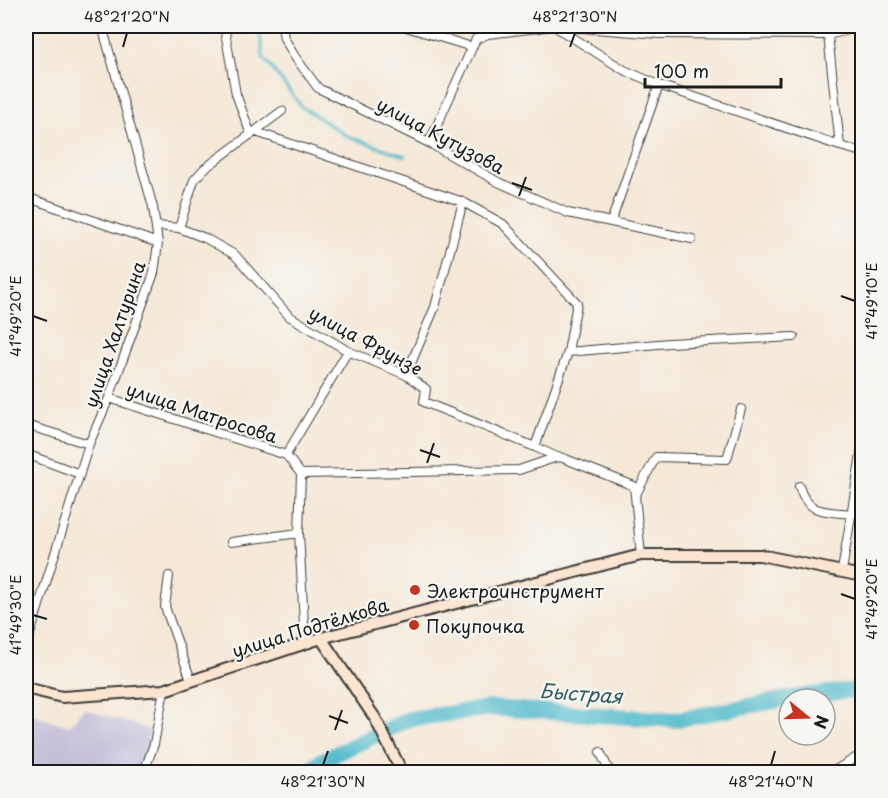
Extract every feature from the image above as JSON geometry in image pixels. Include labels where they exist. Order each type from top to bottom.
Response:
[{"type":"main road","name":"улица Подтёлкова","points":[[26,688],[62,697],[164,690],[321,638],[641,555],[760,555],[862,576]]},
{"type":"main road","points":[[321,638],[375,718],[402,772]]},
{"type":"street","name":"улица Халтурина","points":[[26,647],[89,444],[109,398],[154,273],[158,243],[157,226],[102,26]]},
{"type":"street","points":[[224,26],[236,94],[253,133],[463,202],[502,224],[578,303],[568,352],[535,447],[634,486],[641,555]]},
{"type":"street","name":"улица Кутузова","points":[[282,26],[284,38],[295,57],[318,88],[429,143],[534,200],[568,213],[692,239]]},
{"type":"street","points":[[403,26],[472,47]]},
{"type":"street","points":[[429,143],[476,39],[488,34],[554,26],[827,35],[862,27]]},
{"type":"street","points":[[554,26],[624,70],[659,85],[862,152]]},
{"type":"street","points":[[826,26],[840,146]]},
{"type":"street","points":[[611,222],[659,85]]},
{"type":"street","points":[[179,228],[194,180],[204,169],[282,111]]},
{"type":"street","points":[[26,197],[158,243]]},
{"type":"street","points":[[406,375],[435,307],[463,202]]},
{"type":"street","name":"улица Фрунзе","points":[[157,226],[179,228],[205,238],[235,255],[289,316],[348,351],[406,375],[426,389],[424,402],[535,447]]},
{"type":"street","points":[[568,352],[669,343],[794,337]]},
{"type":"street","points":[[304,643],[299,533],[301,474],[286,455],[348,351]]},
{"type":"street","name":"улица Матросова","points":[[109,398],[286,455]]},
{"type":"street","points":[[635,498],[656,457],[727,459],[741,409]]},
{"type":"street","points":[[26,425],[89,444]]},
{"type":"street","points":[[842,571],[862,448]]},
{"type":"street","points":[[26,454],[80,474]]},
{"type":"street","points":[[301,474],[519,471],[557,457]]},
{"type":"street","points":[[799,486],[803,500],[815,510],[853,514]]},
{"type":"street","points":[[231,542],[299,533]]},
{"type":"street","points":[[169,576],[165,607],[191,680]]},
{"type":"street","points":[[144,772],[154,744],[164,690]]},
{"type":"street","points":[[600,752],[610,772]]},
{"type":"street","points":[[832,772],[862,754]]},
{"type":"shaded area","points":[[85,709],[150,730],[147,753],[140,772],[26,772],[26,712],[69,726]]},
{"type":"waterway","points":[[259,26],[263,57],[302,107],[347,136],[405,156]]},
{"type":"waterway","name":"Быстрая","points":[[308,772],[321,761],[409,719],[491,708],[675,720],[790,698],[862,689]]},
{"type":"place","name":"Электроинструмент","points":[[415,590]]},
{"type":"place","name":"Покупочка","points":[[414,625]]}]
